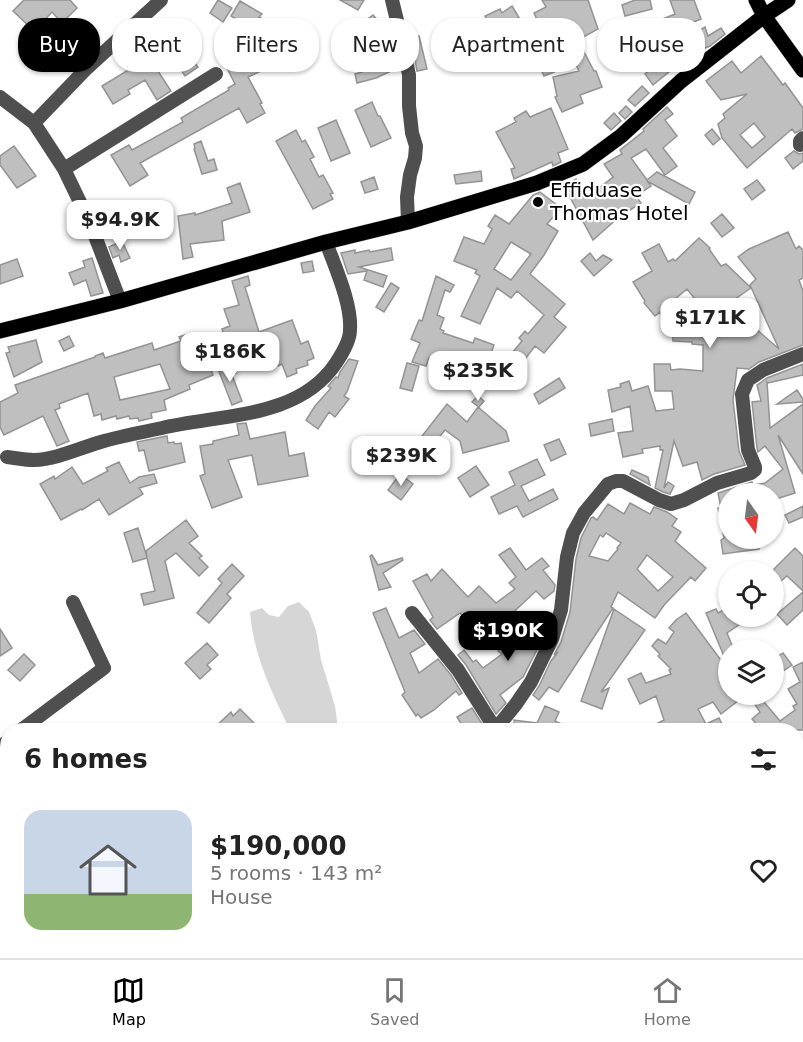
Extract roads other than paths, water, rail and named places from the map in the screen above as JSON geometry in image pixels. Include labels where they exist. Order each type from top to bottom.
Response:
[{"type":"main road","points":[[756,0],[764,16],[803,70]]},
{"type":"main road","points":[[0,331],[120,301],[326,242],[408,222],[537,183],[582,164],[621,136],[681,81],[788,0]]},
{"type":"street","points":[[34,123],[87,68],[161,0]]},
{"type":"street","points":[[392,0],[409,75],[409,106],[416,146],[407,197],[408,222]]},
{"type":"street","points":[[63,169],[216,74]]},
{"type":"street","points":[[0,97],[34,123],[63,169],[90,223],[120,301]]},
{"type":"street","points":[[7,457],[35,460],[105,440],[177,424],[250,414],[286,402],[313,388],[328,375],[343,353],[350,331],[348,304],[326,242]]},
{"type":"street","points":[[501,723],[531,682],[552,639],[561,610],[567,557],[573,533],[584,513],[608,484],[616,481],[624,481],[671,504],[717,483],[751,473],[755,467],[748,450],[742,393],[748,380],[764,369],[803,354]]},
{"type":"street","points":[[30,723],[104,668],[73,602]]},
{"type":"street","points":[[412,613],[458,670],[492,723]]},
{"type":"place","name":"Effiduase Thomas Hotel","points":[[538,202]]}]
